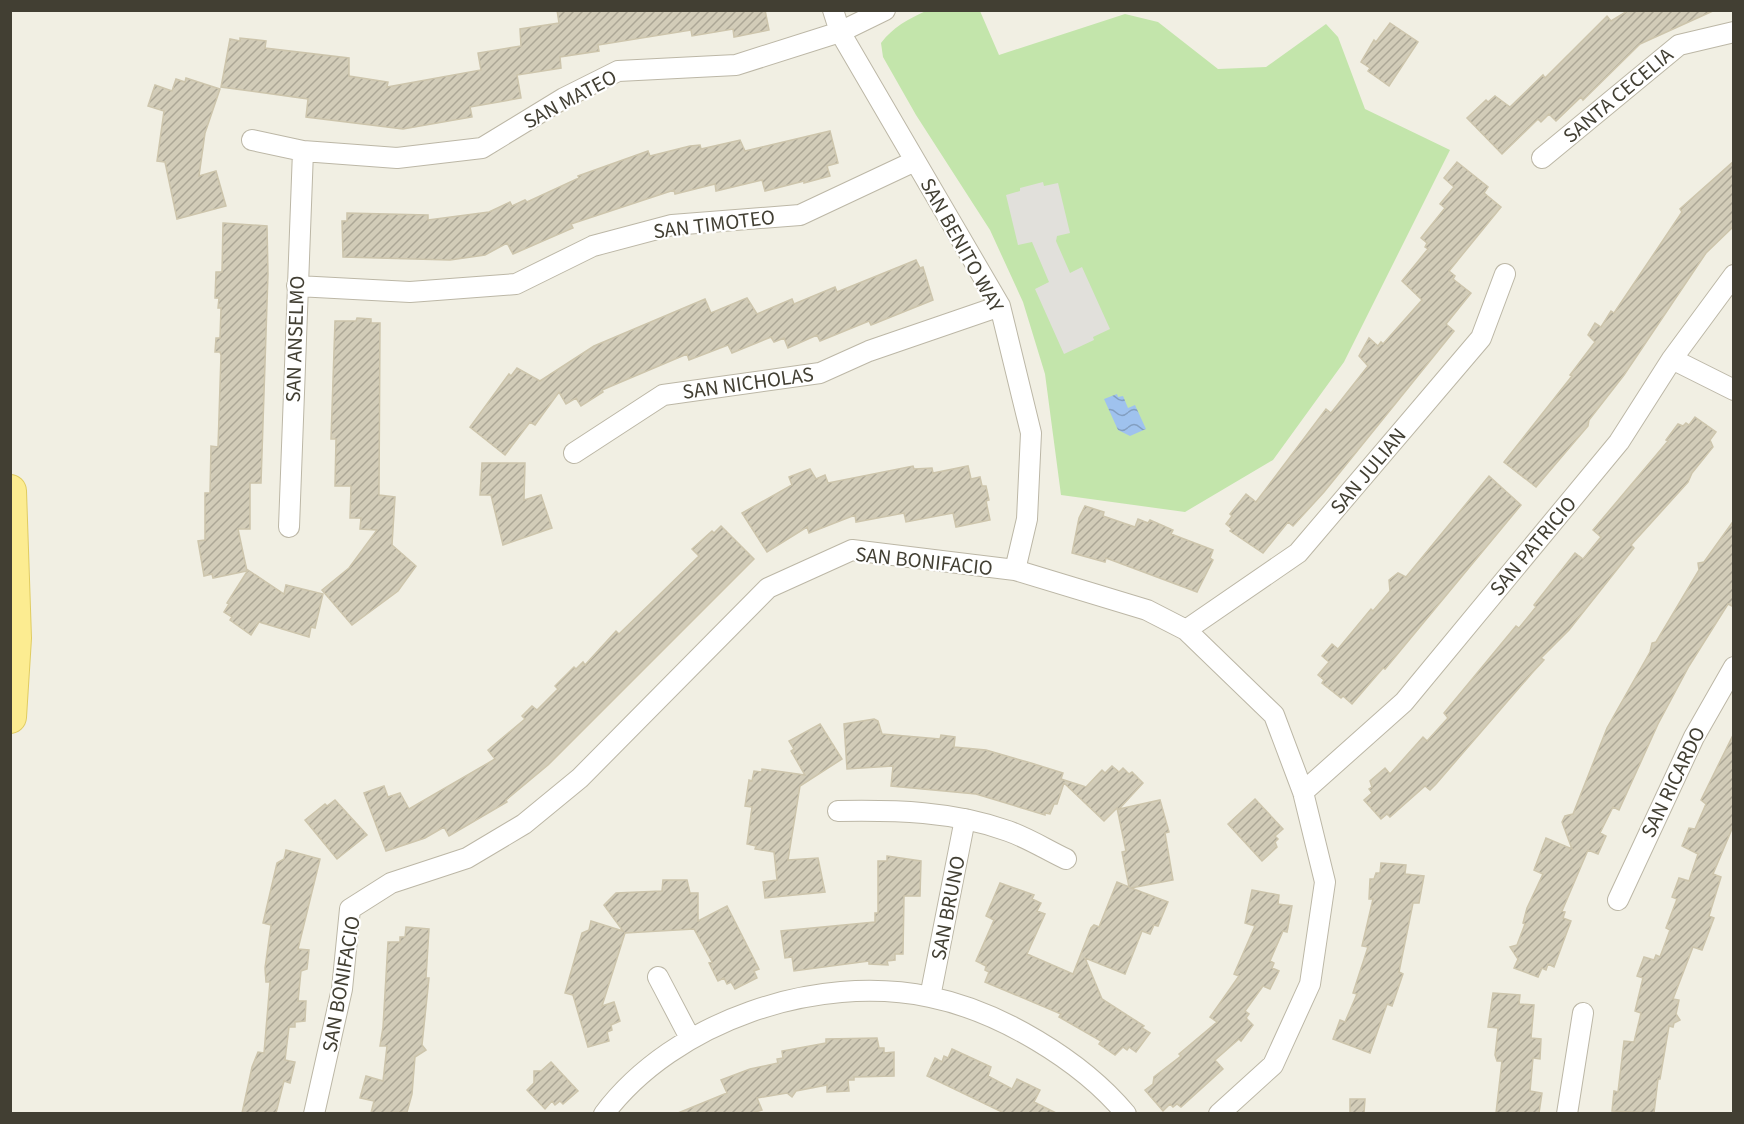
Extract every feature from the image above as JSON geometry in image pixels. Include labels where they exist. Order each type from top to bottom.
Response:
[{"type":"main road","points":[[10,491],[15,638],[10,717]]},
{"type":"street","name":"SAN BENITO WAY","points":[[833,10],[840,32],[1000,306],[1031,433],[1027,519],[1015,570]]},
{"type":"street","name":"SAN MATEO","points":[[252,140],[303,151],[397,158],[482,148],[564,98],[618,71],[736,65],[840,32],[885,10]]},
{"type":"street","name":"SANTA CECELIA","points":[[1542,158],[1679,45],[1734,32]]},
{"type":"street","name":"SAN ANSELMO","points":[[289,527],[303,151]]},
{"type":"street","name":"SAN TIMOTEO","points":[[297,286],[410,292],[516,284],[592,246],[672,225],[800,215],[915,161]]},
{"type":"street","name":"SAN JULIAN","points":[[1186,630],[1298,553],[1481,338],[1505,274]]},
{"type":"street","name":"SAN PATRICIO","points":[[1303,792],[1404,702],[1619,442],[1672,359],[1734,275]]},
{"type":"street","name":"SAN NICHOLAS","points":[[574,453],[663,395],[820,373],[869,351],[1000,306]]},
{"type":"street","points":[[1672,359],[1734,390]]},
{"type":"street","name":"SAN BONIFACIO","points":[[314,1113],[342,989],[350,909],[391,883],[467,858],[524,824],[580,778],[768,588],[852,550],[1015,570],[1147,610],[1186,630],[1274,715],[1303,792],[1325,882],[1310,984],[1273,1065],[1219,1113]]},
{"type":"street","name":"SAN RICARDO","points":[[1618,900],[1694,736],[1734,667]]},
{"type":"street","points":[[838,811],[899,809],[965,819],[1008,831],[1066,859]]},
{"type":"street","name":"SAN BRUNO","points":[[930,997],[965,819]]},
{"type":"street","points":[[658,977],[690,1038]]},
{"type":"street","points":[[604,1113],[647,1069],[690,1038],[745,1014],[817,994],[871,992],[930,997],[999,1020],[1061,1054],[1114,1099],[1126,1113]]},
{"type":"street","points":[[1567,1113],[1583,1013]]},
{"type":"green space","points":[[926,11],[980,11],[999,55],[1125,14],[1158,22],[1218,69],[1266,67],[1326,24],[1338,37],[1365,109],[1450,150],[1344,362],[1273,460],[1185,512],[1061,495],[1045,374],[1023,302],[990,230],[916,115],[883,57],[881,43],[886,37],[901,24]]},
{"type":"shaded area","points":[[1043,182],[1044,186],[1058,183],[1070,233],[1057,236],[1056,241],[1070,273],[1082,267],[1110,329],[1093,337],[1094,340],[1064,354],[1035,289],[1049,282],[1032,242],[1018,245],[1006,195],[1020,191],[1020,188]]},
{"type":"water","points":[[1117,394],[1118,397],[1123,396],[1128,408],[1135,405],[1146,429],[1130,436],[1118,430],[1104,399]]},
{"type":"building","points":[[557,10],[765,10],[769,30],[734,37],[733,29],[692,36],[691,30],[598,45],[599,51],[560,57],[561,68],[517,75],[521,98],[470,107],[472,117],[403,129],[306,117],[308,99],[221,87],[230,39],[266,41],[265,48],[349,58],[349,76],[388,82],[387,87],[481,70],[478,53],[521,46],[520,29],[559,23]]},
{"type":"building","points":[[1629,10],[1715,10],[1640,44],[1583,100],[1581,97],[1556,121],[1549,114],[1541,122],[1538,119],[1502,154],[1467,118],[1486,100],[1488,102],[1495,96],[1510,107],[1543,75],[1545,78],[1607,16],[1611,21]]},
{"type":"building","points":[[1390,23],[1418,42],[1389,86],[1368,71],[1370,68],[1361,62],[1374,40],[1376,42]]},
{"type":"building","points":[[186,78],[220,89],[205,133],[199,176],[216,171],[226,206],[177,219],[165,162],[157,161],[164,111],[148,106],[155,85],[172,91],[176,79],[185,82]]},
{"type":"building","points":[[830,131],[838,163],[827,166],[830,176],[804,183],[804,181],[765,191],[762,180],[716,191],[715,184],[675,194],[674,190],[571,224],[573,228],[513,254],[507,243],[485,255],[450,260],[343,257],[342,221],[347,221],[347,213],[428,215],[428,220],[489,212],[510,202],[512,206],[525,200],[527,202],[579,178],[578,176],[648,151],[650,156],[690,146],[700,145],[701,149],[740,140],[745,151]]},
{"type":"building","points":[[1734,161],[1734,226],[1706,253],[1624,375],[1589,420],[1588,426],[1536,487],[1504,462],[1572,376],[1570,375],[1595,342],[1588,335],[1595,323],[1601,327],[1611,311],[1614,313],[1682,212],[1680,209]]},
{"type":"building","points":[[1457,162],[1488,187],[1484,193],[1501,207],[1449,271],[1455,276],[1453,279],[1471,293],[1446,324],[1454,331],[1324,492],[1293,526],[1288,522],[1263,553],[1230,531],[1232,529],[1226,524],[1232,516],[1230,514],[1246,494],[1256,502],[1326,409],[1331,413],[1368,366],[1359,356],[1369,338],[1378,346],[1381,342],[1383,344],[1422,300],[1402,281],[1428,249],[1425,247],[1427,243],[1421,238],[1445,208],[1440,204],[1454,187],[1444,178]]},
{"type":"building","points":[[223,223],[267,226],[268,274],[261,483],[250,483],[250,529],[238,529],[247,571],[213,578],[212,574],[204,576],[198,541],[205,540],[205,493],[210,493],[211,446],[218,447],[221,355],[220,352],[215,352],[216,338],[220,338],[221,308],[218,308],[219,298],[215,298],[216,272],[222,272]]},
{"type":"building","points":[[916,260],[920,268],[923,267],[933,300],[871,325],[869,321],[820,341],[817,335],[788,348],[784,338],[774,342],[771,337],[732,353],[728,345],[689,360],[687,354],[602,390],[603,392],[581,406],[576,398],[566,404],[559,392],[535,425],[530,422],[505,455],[470,427],[509,374],[511,376],[517,368],[540,381],[594,346],[705,299],[711,313],[747,298],[757,314],[792,299],[794,304],[835,287],[837,292]]},
{"type":"building","points":[[357,318],[371,319],[371,323],[380,323],[379,495],[395,497],[392,545],[416,566],[398,591],[352,625],[322,590],[349,568],[377,530],[360,529],[361,518],[350,518],[351,486],[335,486],[336,439],[331,439],[335,321],[356,321]]},
{"type":"building","points":[[1695,417],[1716,432],[1710,440],[1713,447],[1692,473],[1688,482],[1631,545],[1634,548],[1569,630],[1541,658],[1544,660],[1436,784],[1430,790],[1425,786],[1390,817],[1387,814],[1381,819],[1364,800],[1372,793],[1369,789],[1372,787],[1370,781],[1385,768],[1390,774],[1423,737],[1427,741],[1448,718],[1444,713],[1516,626],[1519,628],[1575,553],[1583,559],[1601,537],[1593,530],[1668,441],[1666,440],[1678,424],[1689,425]]},
{"type":"building","points":[[482,463],[525,463],[524,500],[541,495],[552,528],[503,545],[491,495],[480,495]]},
{"type":"building","points":[[913,466],[914,469],[932,468],[933,473],[968,466],[971,479],[980,477],[982,486],[986,486],[990,520],[956,527],[953,513],[906,522],[904,513],[856,522],[855,515],[809,533],[807,527],[767,552],[742,513],[792,485],[789,477],[810,469],[816,479],[825,475],[828,483]]},
{"type":"building","points":[[1489,476],[1521,505],[1385,669],[1383,668],[1352,704],[1343,696],[1341,698],[1322,683],[1324,680],[1318,675],[1329,662],[1322,656],[1332,644],[1338,649],[1371,609],[1373,611],[1390,591],[1389,580],[1398,573],[1406,577]]},
{"type":"building","points":[[1085,506],[1104,512],[1103,516],[1135,527],[1138,519],[1148,523],[1150,520],[1173,530],[1171,534],[1213,550],[1210,558],[1213,560],[1197,592],[1106,558],[1105,562],[1072,553],[1079,518]]},
{"type":"building","points":[[1734,520],[1734,607],[1728,604],[1689,666],[1658,724],[1619,810],[1613,807],[1600,833],[1606,836],[1598,854],[1588,850],[1562,911],[1565,912],[1563,918],[1571,921],[1554,967],[1548,964],[1546,970],[1542,968],[1538,977],[1514,968],[1518,959],[1510,947],[1517,945],[1525,924],[1523,923],[1527,908],[1543,874],[1534,870],[1546,838],[1572,849],[1562,822],[1565,816],[1573,814],[1607,728],[1650,652],[1652,643],[1656,642],[1699,570],[1698,563],[1704,562]]},
{"type":"building","points":[[721,526],[754,559],[548,765],[506,800],[507,802],[449,836],[444,827],[425,838],[386,851],[364,793],[384,786],[388,797],[400,793],[409,809],[495,759],[488,750],[525,719],[522,716],[532,706],[537,710],[558,689],[555,686],[574,667],[576,669],[583,662],[585,665],[616,631],[619,634],[699,556],[692,549]]},
{"type":"building","points":[[248,570],[284,594],[286,585],[323,594],[315,628],[311,627],[309,637],[259,622],[251,635],[230,620],[232,617],[224,612],[229,604],[227,603]]},
{"type":"building","points":[[874,719],[878,721],[882,734],[940,739],[941,735],[955,737],[954,747],[986,750],[1031,763],[1063,773],[1061,779],[1086,787],[1102,770],[1105,773],[1112,766],[1119,772],[1123,768],[1129,774],[1132,772],[1143,783],[1119,809],[1160,800],[1169,832],[1165,833],[1173,880],[1131,888],[1168,902],[1158,926],[1154,925],[1150,934],[1142,931],[1125,974],[1085,958],[1102,999],[1144,1026],[1142,1028],[1150,1033],[1136,1052],[1129,1047],[1127,1050],[1123,1047],[1115,1055],[1099,1044],[1101,1041],[1059,1017],[1061,1014],[985,982],[989,972],[985,970],[986,966],[976,961],[994,920],[986,916],[1000,883],[1034,895],[1032,899],[1041,903],[1037,911],[1045,914],[1027,954],[1073,974],[1091,928],[1094,925],[1099,927],[1117,882],[1129,887],[1122,852],[1126,851],[1117,808],[1104,821],[1064,783],[1057,804],[1054,804],[1050,814],[1045,813],[1045,815],[976,794],[891,786],[893,766],[847,769],[844,724]]},
{"type":"building","points":[[820,724],[842,759],[800,786],[788,860],[818,858],[825,892],[765,898],[763,882],[777,880],[774,852],[755,849],[756,846],[747,844],[752,807],[745,806],[749,780],[752,781],[754,771],[762,772],[762,769],[805,775],[791,751],[794,749],[789,741]]},
{"type":"building","points":[[1734,733],[1734,824],[1713,874],[1721,877],[1709,916],[1714,918],[1702,950],[1693,947],[1673,999],[1679,1000],[1676,1014],[1680,1020],[1674,1023],[1673,1027],[1669,1026],[1660,1079],[1658,1079],[1654,1113],[1612,1111],[1614,1091],[1618,1092],[1624,1041],[1634,1042],[1641,1013],[1635,1011],[1643,978],[1637,976],[1644,957],[1654,960],[1656,955],[1660,957],[1670,930],[1666,928],[1677,899],[1672,897],[1679,878],[1689,881],[1698,854],[1682,846],[1689,828],[1695,829],[1706,804],[1701,800]]},
{"type":"building","points":[[1255,799],[1283,829],[1275,836],[1278,839],[1275,842],[1277,847],[1262,861],[1228,824]]},
{"type":"building","points":[[335,800],[367,835],[337,859],[305,820],[325,804],[327,806]]},
{"type":"building","points":[[286,850],[320,859],[298,949],[309,950],[307,969],[301,971],[298,1001],[306,1001],[305,1021],[295,1022],[295,1027],[289,1027],[285,1060],[295,1062],[290,1083],[284,1081],[276,1113],[242,1113],[252,1067],[258,1052],[264,1053],[270,982],[266,982],[265,968],[271,925],[263,923],[277,863],[284,859]]},
{"type":"building","points":[[887,856],[921,861],[920,896],[904,896],[903,954],[895,954],[895,960],[887,961],[888,965],[869,964],[869,961],[794,971],[792,957],[785,958],[781,931],[875,922],[875,913],[878,913],[878,861],[887,861]]},
{"type":"building","points":[[1381,863],[1406,865],[1405,874],[1424,876],[1419,903],[1413,903],[1399,972],[1403,974],[1392,1006],[1387,1004],[1370,1053],[1333,1039],[1340,1020],[1345,1022],[1357,994],[1353,993],[1368,947],[1362,946],[1373,899],[1369,899],[1370,879],[1374,879],[1376,873],[1380,873]]},
{"type":"building","points":[[663,880],[687,880],[690,893],[698,893],[698,921],[727,906],[759,969],[754,971],[757,978],[735,989],[731,982],[727,984],[724,978],[718,981],[709,963],[712,962],[694,929],[625,933],[602,1006],[614,1002],[620,1021],[611,1025],[612,1030],[607,1032],[609,1041],[588,1047],[573,995],[565,993],[582,933],[589,930],[591,921],[623,931],[604,905],[616,893],[662,891]]},
{"type":"building","points":[[1252,890],[1279,895],[1278,904],[1292,906],[1287,932],[1283,931],[1270,961],[1274,963],[1272,968],[1279,971],[1270,989],[1263,986],[1245,1011],[1249,1014],[1246,1018],[1253,1025],[1241,1041],[1239,1039],[1215,1060],[1223,1069],[1181,1107],[1177,1104],[1173,1107],[1170,1104],[1163,1111],[1145,1090],[1153,1084],[1154,1077],[1181,1056],[1179,1054],[1217,1022],[1210,1017],[1239,976],[1234,974],[1255,926],[1245,923]]},
{"type":"building","points":[[406,927],[429,929],[426,978],[429,978],[422,1045],[426,1050],[415,1057],[412,1094],[407,1112],[371,1113],[374,1101],[360,1098],[366,1076],[383,1081],[387,1046],[380,1046],[388,942],[400,942],[400,937],[405,937]]},
{"type":"building","points":[[1493,993],[1520,995],[1519,1004],[1534,1005],[1531,1038],[1541,1039],[1540,1059],[1533,1058],[1530,1091],[1542,1093],[1539,1113],[1496,1113],[1502,1061],[1497,1061],[1495,1055],[1498,1028],[1488,1027]]},
{"type":"building","points":[[877,1038],[879,1048],[884,1048],[884,1053],[894,1052],[894,1076],[854,1077],[854,1080],[848,1080],[849,1091],[827,1092],[827,1085],[796,1091],[792,1097],[787,1093],[757,1098],[762,1110],[752,1113],[678,1113],[727,1093],[721,1080],[750,1069],[778,1063],[777,1059],[783,1058],[782,1051],[826,1043],[826,1039]]},
{"type":"building","points":[[952,1049],[991,1067],[988,1076],[1012,1089],[1017,1079],[1040,1090],[1034,1102],[1056,1113],[1004,1113],[927,1076],[935,1058],[942,1062],[944,1056],[948,1058]]},
{"type":"building","points":[[551,1062],[578,1091],[563,1104],[560,1101],[555,1105],[552,1101],[545,1109],[527,1090],[534,1083],[534,1071],[541,1071]]},
{"type":"building","points":[[1350,1099],[1365,1099],[1364,1113],[1350,1113]]}]
